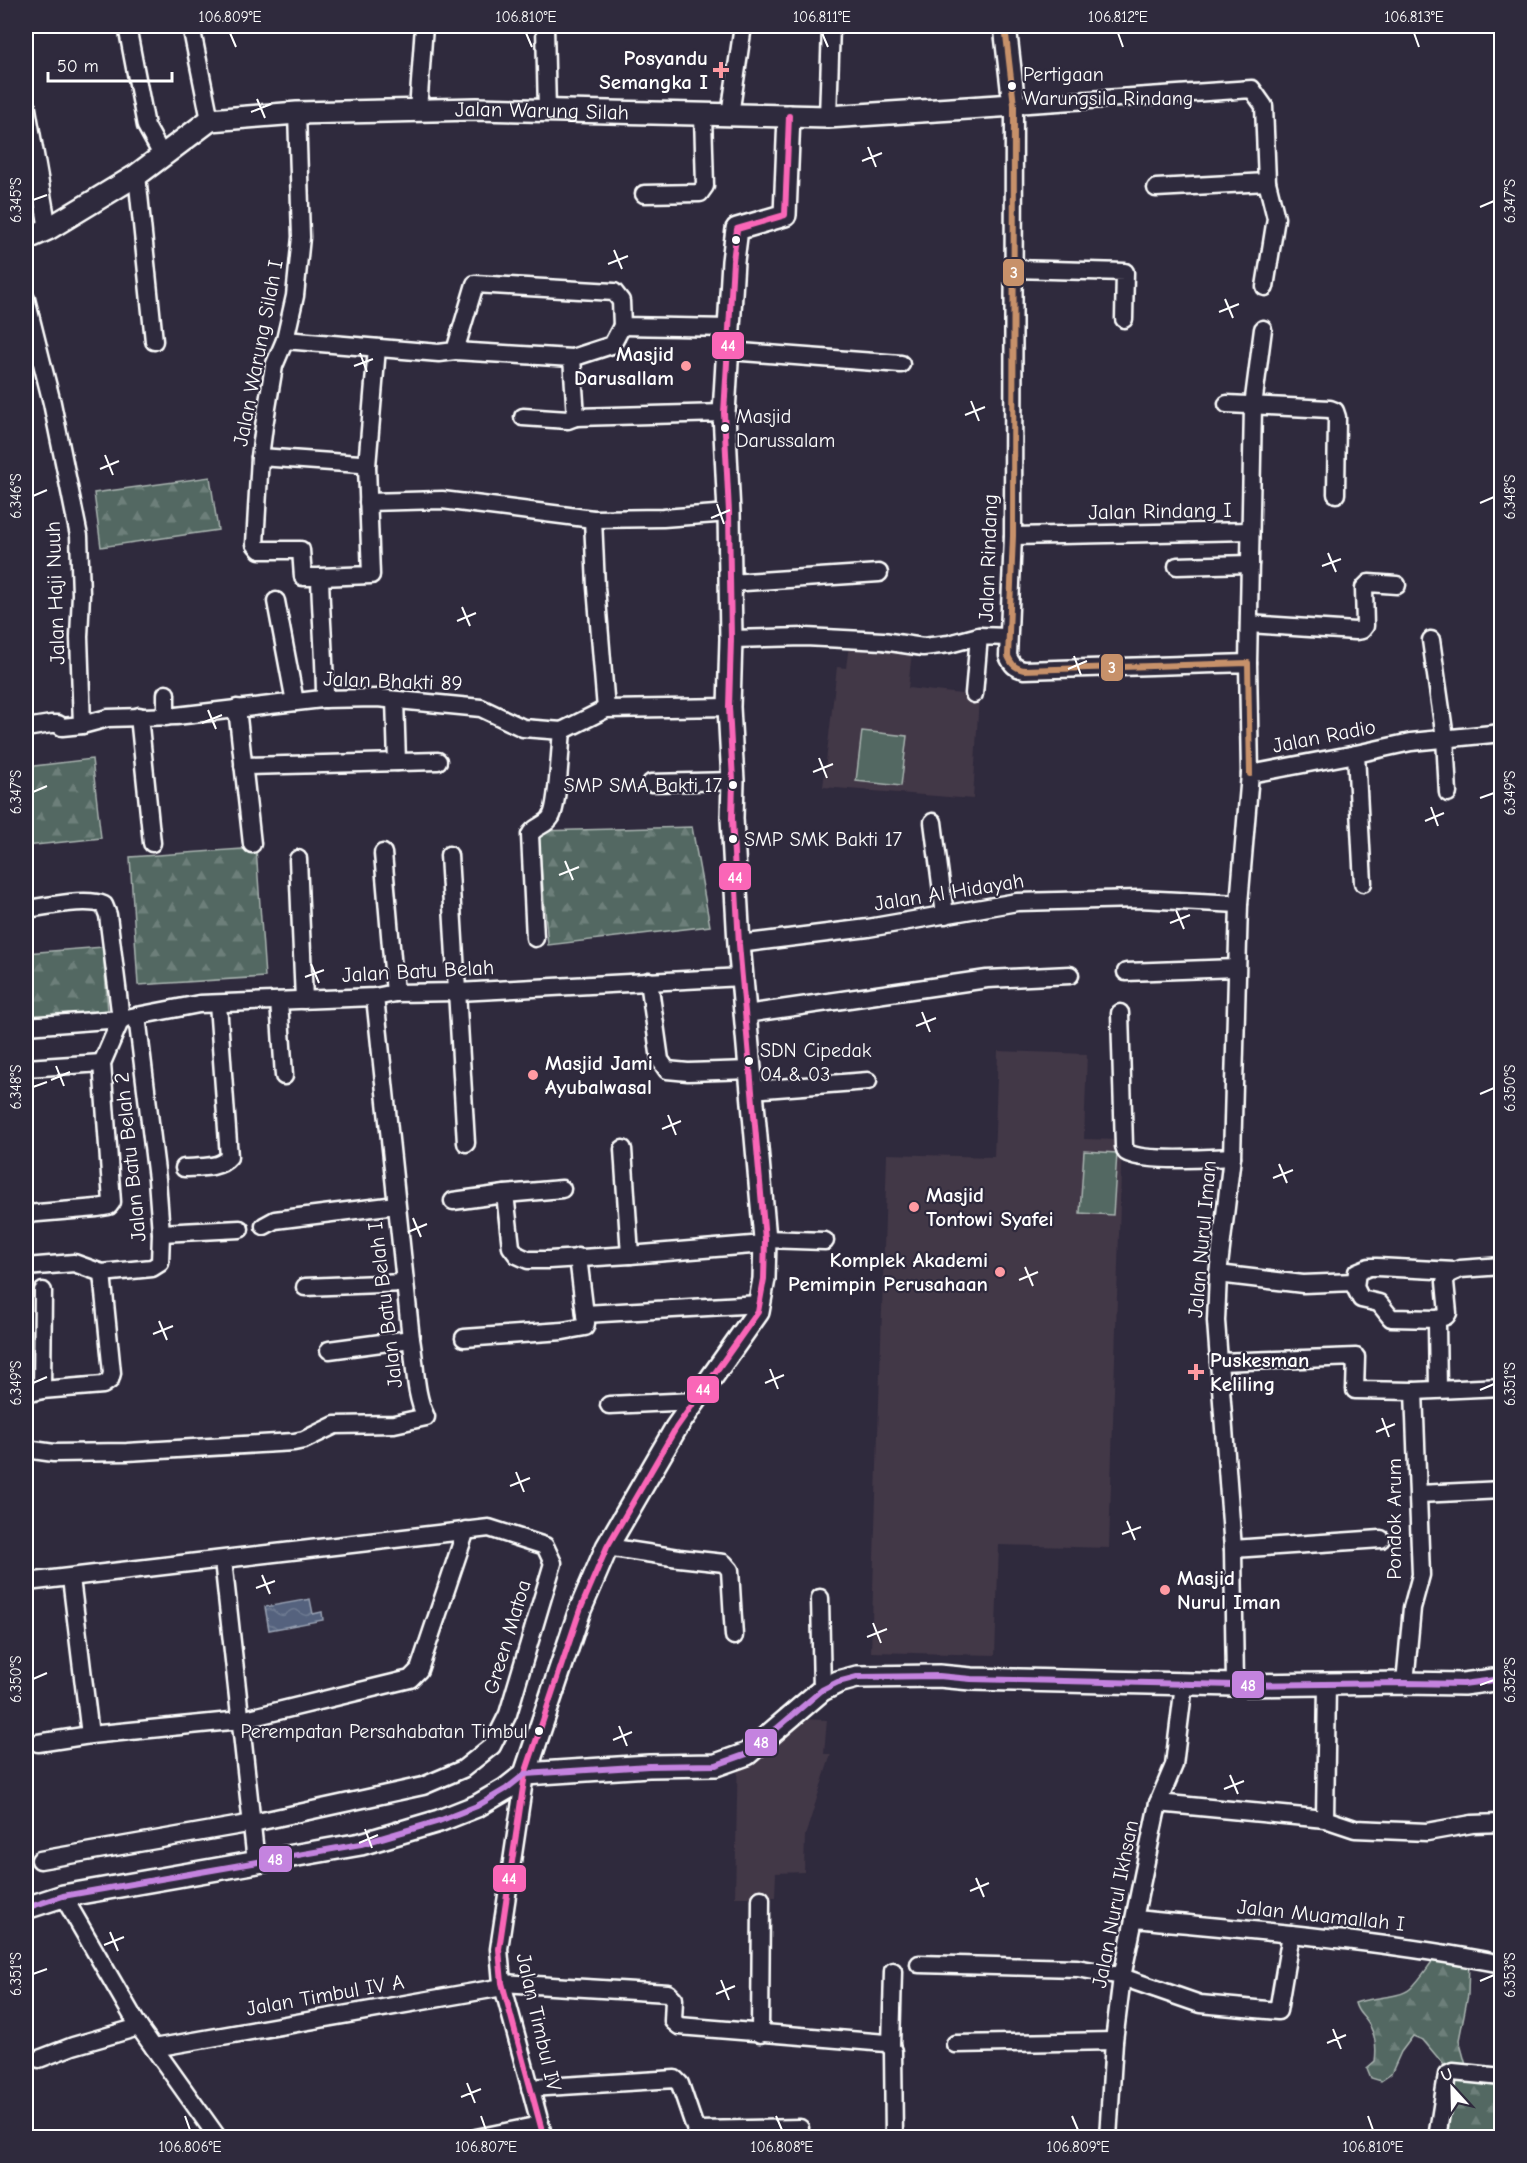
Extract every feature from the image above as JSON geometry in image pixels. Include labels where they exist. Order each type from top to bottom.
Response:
[{"type":"street","points":[[128,26],[146,126],[162,155]]},
{"type":"street","points":[[26,238],[48,229],[137,175],[210,120],[191,26]]},
{"type":"street","points":[[418,110],[424,26]]},
{"type":"street","points":[[545,26],[547,111]]},
{"type":"street","points":[[730,115],[743,26]]},
{"type":"street","points":[[828,117],[831,26]]},
{"type":"street","points":[[1005,26],[1014,105],[1252,89],[1264,106],[1267,182],[1276,218],[1265,287]]},
{"type":"street","points":[[26,103],[48,229]]},
{"type":"street","name":"Jalan Warung Silah","points":[[210,120],[297,114],[418,110],[828,117],[1014,105]]},
{"type":"street","name":"Jalan Rindang","points":[[1014,105],[1013,536],[1008,656],[1016,668],[1024,670],[1248,663]]},
{"type":"street","name":"Jalan Warung Silah I","points":[[297,114],[302,237],[296,296],[285,340],[274,366],[260,457],[255,544],[260,550],[301,550],[303,577],[320,577]]},
{"type":"street","points":[[644,194],[700,193],[705,186],[703,116]]},
{"type":"street","points":[[26,1908],[63,1896],[360,1844],[439,1821],[477,1806],[506,1789],[525,1774],[580,1610],[607,1547],[640,1488],[695,1401],[750,1324],[760,1304],[764,1279],[764,1241],[739,944],[732,818],[733,781],[729,707],[731,639],[729,513],[724,413],[737,229],[785,215],[789,116]]},
{"type":"street","points":[[137,175],[154,340]]},
{"type":"street","points":[[1156,188],[1267,182]]},
{"type":"street","points":[[1013,269],[1125,272],[1124,319]]},
{"type":"street","points":[[285,340],[439,353],[455,351],[573,358],[612,345],[622,326],[621,301],[614,292],[475,284],[455,351]]},
{"type":"street","name":"Jalan Haji Nuuh","points":[[26,299],[52,403],[78,536],[82,725]]},
{"type":"street","points":[[622,326],[731,328]]},
{"type":"street","name":"Jalan Rindang I","points":[[1013,536],[1250,531],[1252,406],[1263,329]]},
{"type":"street","points":[[325,699],[320,577],[371,575],[367,466],[377,348]]},
{"type":"street","points":[[729,351],[901,364]]},
{"type":"street","points":[[573,358],[576,417]]},
{"type":"street","points":[[1227,404],[1335,411],[1337,417],[1335,494]]},
{"type":"street","points":[[523,417],[568,420],[576,417],[724,413]]},
{"type":"street","points":[[260,457],[367,466]]},
{"type":"street","points":[[368,502],[442,500],[593,519],[663,518],[729,513]]},
{"type":"street","points":[[593,519],[606,709]]},
{"type":"street","points":[[1250,531],[1248,663],[1250,774]]},
{"type":"street","points":[[1178,566],[1250,564]]},
{"type":"street","points":[[730,583],[879,573]]},
{"type":"street","points":[[1249,624],[1362,630],[1365,626],[1364,588],[1366,585],[1369,583],[1397,585]]},
{"type":"street","points":[[276,601],[295,702]]},
{"type":"street","points":[[731,639],[805,637],[883,641],[923,647],[949,644],[979,636],[1008,637]]},
{"type":"street","points":[[974,694],[979,636]]},
{"type":"street","points":[[1431,640],[1445,738],[1448,793]]},
{"type":"street","points":[[166,694],[166,717]]},
{"type":"street","name":"Jalan Bhakti 89","points":[[82,725],[108,718],[166,717],[325,699],[396,700],[481,708],[523,728],[562,731]]},
{"type":"street","points":[[396,700],[397,762]]},
{"type":"street","points":[[535,938],[530,835],[532,831],[546,822],[554,809],[562,731],[606,709],[729,707]]},
{"type":"street","points":[[237,708],[252,844]]},
{"type":"street","points":[[140,716],[152,843]]},
{"type":"street","points":[[26,728],[51,724],[58,724],[62,727],[82,725]]},
{"type":"street","name":"Jalan Radio","points":[[1239,904],[1250,774],[1411,742],[1502,734]]},
{"type":"street","points":[[1356,754],[1363,883]]},
{"type":"street","points":[[243,766],[438,761]]},
{"type":"street","points":[[651,783],[733,781]]},
{"type":"street","points":[[933,822],[945,915]]},
{"type":"street","points":[[383,853],[396,993]]},
{"type":"street","points":[[449,855],[466,1143]]},
{"type":"street","points":[[298,860],[304,1000]]},
{"type":"street","name":"Jalan Al Hidayah","points":[[739,944],[868,928],[1000,903],[1139,899],[1239,904]]},
{"type":"street","name":"Jalan Batu Belah 2","points":[[26,909],[98,903],[104,905],[108,915],[129,1018],[157,1179],[162,1258],[157,1267],[102,1273],[74,1263],[26,1267]]},
{"type":"street","name":"Jalan Nurul Iman","points":[[1235,1685],[1233,1549],[1216,1321],[1218,1274],[1232,1157],[1239,904]]},
{"type":"street","points":[[1126,972],[1236,968]]},
{"type":"street","points":[[746,1014],[987,979],[1070,975]]},
{"type":"street","name":"Jalan Batu Belah","points":[[26,1026],[129,1018],[199,1004],[375,997],[396,993],[458,992],[742,976]]},
{"type":"street","points":[[649,981],[663,1066],[667,1070],[751,1080],[868,1081]]},
{"type":"street","name":"Jalan Batu Belah I","points":[[26,1449],[54,1453],[127,1452],[294,1442],[304,1440],[335,1425],[394,1424],[426,1417],[418,1394],[416,1363],[390,1205],[375,997]]},
{"type":"street","points":[[279,1001],[284,1076]]},
{"type":"street","points":[[184,1168],[216,1166],[228,1160],[229,1157],[218,1004]]},
{"type":"street","points":[[1120,1013],[1126,1152],[1131,1156],[1161,1158],[1232,1157]]},
{"type":"street","points":[[26,1214],[97,1208],[109,1206],[112,1202],[102,1063],[129,1018]]},
{"type":"street","points":[[29,1068],[102,1063]]},
{"type":"street","points":[[623,1149],[630,1255]]},
{"type":"street","points":[[453,1201],[562,1189]]},
{"type":"street","points":[[505,1194],[511,1247],[517,1255],[528,1260],[630,1255],[764,1241],[825,1241]]},
{"type":"street","points":[[264,1226],[275,1220],[390,1205]]},
{"type":"street","points":[[161,1233],[240,1229]]},
{"type":"street","points":[[464,1338],[582,1329],[585,1325],[585,1314],[578,1257]]},
{"type":"street","points":[[1455,1270],[1446,1278],[1448,1312],[1446,1316],[1438,1319],[1391,1318],[1379,1303],[1361,1299],[1355,1282],[1356,1272],[1369,1268],[1455,1270],[1502,1266]]},
{"type":"street","points":[[26,1394],[42,1390],[103,1385],[110,1380],[112,1373],[102,1273]]},
{"type":"street","points":[[1218,1274],[1303,1284],[1355,1282]]},
{"type":"street","points":[[305,1287],[404,1283]]},
{"type":"street","points":[[42,1390],[43,1291]]},
{"type":"street","points":[[585,1314],[760,1304]]},
{"type":"street","points":[[1438,1319],[1438,1389]]},
{"type":"street","points":[[329,1350],[411,1339]]},
{"type":"street","points":[[1219,1362],[1356,1357],[1355,1390],[1414,1391],[1502,1386]]},
{"type":"street","name":"Pondok Arum","points":[[1404,1683],[1412,1608],[1420,1575],[1414,1391]]},
{"type":"street","points":[[609,1405],[695,1401]]},
{"type":"street","points":[[1419,1494],[1502,1490]]},
{"type":"street","points":[[426,1535],[432,1526],[480,1519],[489,1528]]},
{"type":"street","name":"Green Matoa","points":[[27,1582],[489,1528],[545,1546],[553,1563],[508,1714],[492,1746],[463,1769],[423,1786],[253,1823],[40,1860]]},
{"type":"street","points":[[38,1743],[90,1735],[241,1720],[404,1681],[419,1670],[466,1530]]},
{"type":"street","points":[[1233,1549],[1381,1539]]},
{"type":"street","points":[[607,1547],[724,1563],[730,1570],[734,1636]]},
{"type":"street","points":[[223,1560],[256,1862]]},
{"type":"street","points":[[71,1578],[90,1735]]},
{"type":"street","points":[[820,1598],[822,1690]]},
{"type":"street","points":[[525,1774],[649,1766],[716,1765],[747,1754],[822,1690],[838,1682],[857,1677],[927,1676],[1235,1685],[1463,1684],[1502,1679]]},
{"type":"street","name":"Jalan Nurul Ikhsan","points":[[1108,2138],[1114,2041],[1122,1977],[1158,1803],[1174,1765],[1184,1684]]},
{"type":"street","points":[[1325,1819],[1327,1684]]},
{"type":"street","name":"Jalan Timbul IV","points":[[525,1774],[499,1949],[502,1985],[542,2131]]},
{"type":"street","points":[[1158,1803],[1325,1819],[1355,1829],[1427,1832],[1472,1824],[1502,1823]]},
{"type":"street","points":[[63,1896],[139,2027],[218,2138]]},
{"type":"street","points":[[761,1899],[760,2034],[856,2040],[886,2043],[891,2047]]},
{"type":"street","name":"Jalan Muamallah I","points":[[1135,1918],[1432,1950],[1502,1964]]},
{"type":"street","points":[[918,1964],[1077,1968],[1122,1977],[1200,2004],[1278,2011],[1292,1934]]},
{"type":"street","points":[[893,1971],[891,2047],[893,2051],[894,2138]]},
{"type":"street","name":"Jalan Timbul IV A","points":[[154,2048],[502,1985],[668,1993],[674,1999],[673,2021],[679,2026],[760,2034]]},
{"type":"street","points":[[39,2059],[73,2046],[139,2027]]},
{"type":"street","points":[[955,2044],[1114,2041]]},
{"type":"street","points":[[1437,2138],[1447,2075],[1453,2072],[1502,2077]]},
{"type":"street","points":[[530,2088],[675,2079],[680,2084],[695,2128],[699,2130],[800,2128]]},
{"type":"street","points":[[476,2138],[542,2131]]},
{"type":"shaded area","points":[[849,645],[912,652],[908,688],[979,696],[973,799],[823,787],[837,667],[846,668]]},
{"type":"shaded area","name":"Komplek Akademi Pemimpin Perusahaan","points":[[998,1051],[1087,1054],[1084,1139],[1122,1140],[1109,1548],[999,1545],[995,1655],[871,1652],[887,1154],[994,1157]]},
{"type":"shaded area","points":[[803,1719],[827,1720],[824,1754],[831,1754],[805,1836],[804,1872],[776,1873],[775,1897],[735,1897],[738,1748]]},
{"type":"green space","points":[[210,477],[218,530],[101,547],[94,493]]},
{"type":"green space","points":[[862,731],[907,736],[901,786],[856,781]]},
{"type":"green space","points":[[92,759],[101,838],[26,846],[26,767]]},
{"type":"green space","points":[[692,827],[710,926],[548,945],[538,831]]},
{"type":"green space","points":[[256,848],[265,977],[138,985],[130,857]]},
{"type":"green space","points":[[103,947],[108,1011],[26,1017],[26,953]]},
{"type":"green space","points":[[1084,1151],[1117,1153],[1113,1215],[1080,1213]]},
{"type":"green space","points":[[1434,1959],[1469,1960],[1468,1995],[1459,2040],[1469,2076],[1501,2078],[1501,2130],[1477,2137],[1403,2137],[1399,2133],[1431,2132],[1454,2086],[1455,2078],[1423,2040],[1413,2036],[1401,2052],[1391,2074],[1381,2081],[1371,2078],[1367,2068],[1375,2061],[1375,2041],[1371,2028],[1355,2003],[1405,1992],[1417,1982]]},
{"type":"water","points":[[310,1599],[313,1614],[322,1612],[323,1620],[269,1630],[265,1607]]},
{"type":"transit line","name":"3","points":[[1005,26],[1014,105],[1013,536],[1008,656],[1014,666],[1024,670],[1248,663],[1250,774]]},
{"type":"transit line","name":"44","points":[[544,2138],[502,1983],[499,1949],[525,1774],[580,1610],[607,1547],[676,1428],[758,1312],[764,1279],[765,1239],[739,944],[732,818],[733,781],[729,707],[731,639],[729,513],[724,413],[737,229],[785,215],[789,116]]},
{"type":"transit line","name":"48","points":[[26,1908],[63,1896],[361,1844],[439,1821],[477,1806],[506,1789],[525,1774],[649,1766],[716,1765],[747,1754],[822,1690],[838,1682],[857,1677],[939,1676],[971,1679],[1235,1685],[1463,1684],[1502,1679]]},
{"type":"place","name":"Posyandu Semangka I","points":[[721,70]]},
{"type":"place","name":"Pertigaan Warungsila Rindang","points":[[1012,86]]},
{"type":"place","name":"Masjid Darusallam","points":[[686,366]]},
{"type":"place","name":"Masjid Darussalam","points":[[725,428]]},
{"type":"place","name":"SMP SMA Bakti 17","points":[[733,785]]},
{"type":"place","name":"SMP SMK Bakti 17","points":[[733,839]]},
{"type":"place","name":"SDN Cipedak 04 & 03","points":[[749,1061]]},
{"type":"place","name":"Masjid Jami Ayubalwasal","points":[[533,1075]]},
{"type":"place","name":"Masjid Tontowi Syafei","points":[[914,1207]]},
{"type":"place","name":"Komplek Akademi Pemimpin Perusahaan","points":[[1000,1272]]},
{"type":"place","name":"Puskesman Keliling","points":[[1196,1372]]},
{"type":"place","name":"Masjid Nurul Iman","points":[[1165,1590]]},
{"type":"place","name":"Perempatan Persahabatan Timbul","points":[[539,1731]]}]
